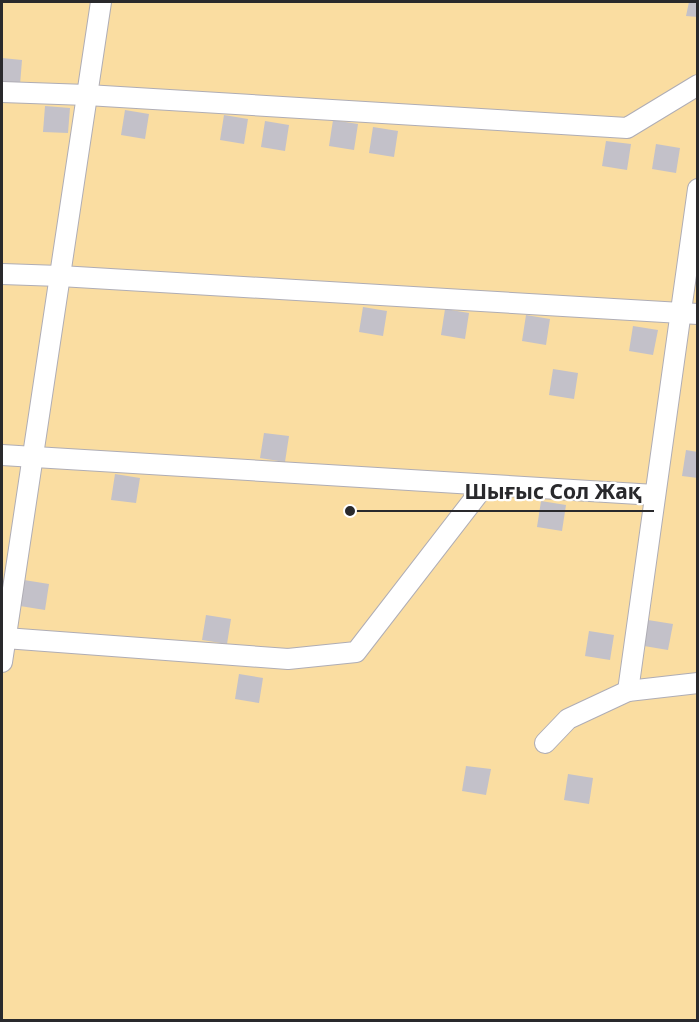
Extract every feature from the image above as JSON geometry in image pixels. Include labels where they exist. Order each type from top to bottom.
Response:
[{"type":"street","points":[[2,662],[101,2]]},
{"type":"street","points":[[2,92],[87,95],[627,128],[698,85]]},
{"type":"street","points":[[628,691],[655,495],[689,313],[698,189]]},
{"type":"street","points":[[2,274],[689,313]]},
{"type":"street","points":[[2,454],[655,495]]},
{"type":"street","points":[[5,638],[288,659],[356,652],[485,485]]},
{"type":"street","points":[[545,743],[568,719],[628,691],[698,683]]},
{"type":"shaded area","points":[[2,2],[697,2],[697,1020],[2,1020]]},
{"type":"building","points":[[689,2],[698,2],[698,17],[686,16]]},
{"type":"building","points":[[2,58],[22,60],[20,85],[2,84]]},
{"type":"building","points":[[45,106],[70,108],[68,133],[43,132]]},
{"type":"building","points":[[125,110],[149,114],[145,139],[121,135]]},
{"type":"building","points":[[224,115],[248,119],[244,144],[220,140]]},
{"type":"building","points":[[333,120],[358,124],[354,150],[329,146]]},
{"type":"building","points":[[265,121],[289,125],[285,151],[261,147]]},
{"type":"building","points":[[373,127],[398,131],[394,157],[369,153]]},
{"type":"building","points":[[606,141],[631,144],[627,170],[602,166]]},
{"type":"building","points":[[656,144],[680,148],[676,173],[652,169]]},
{"type":"building","points":[[363,307],[387,311],[383,336],[359,332]]},
{"type":"building","points":[[445,309],[469,313],[465,339],[441,335]]},
{"type":"building","points":[[526,315],[550,319],[546,345],[522,341]]},
{"type":"building","points":[[633,326],[658,330],[653,355],[629,351]]},
{"type":"building","points":[[553,369],[578,373],[574,399],[549,395]]},
{"type":"building","points":[[264,433],[289,436],[285,462],[260,458]]},
{"type":"building","points":[[686,450],[698,452],[698,478],[682,476]]},
{"type":"building","points":[[115,474],[140,478],[136,503],[111,500]]},
{"type":"building","points":[[541,501],[566,505],[562,531],[537,527]]},
{"type":"building","points":[[24,580],[49,584],[45,610],[20,606]]},
{"type":"building","points":[[206,615],[231,619],[227,644],[202,640]]},
{"type":"building","points":[[648,620],[673,624],[668,650],[644,646]]},
{"type":"building","points":[[589,631],[614,635],[610,660],[585,656]]},
{"type":"building","points":[[239,674],[263,678],[259,703],[235,699]]},
{"type":"building","points":[[466,766],[491,769],[486,795],[462,791]]},
{"type":"building","points":[[568,774],[593,778],[589,804],[564,800]]},
{"type":"place","name":"Шығыс Сол Жақ","points":[[350,511]]}]
